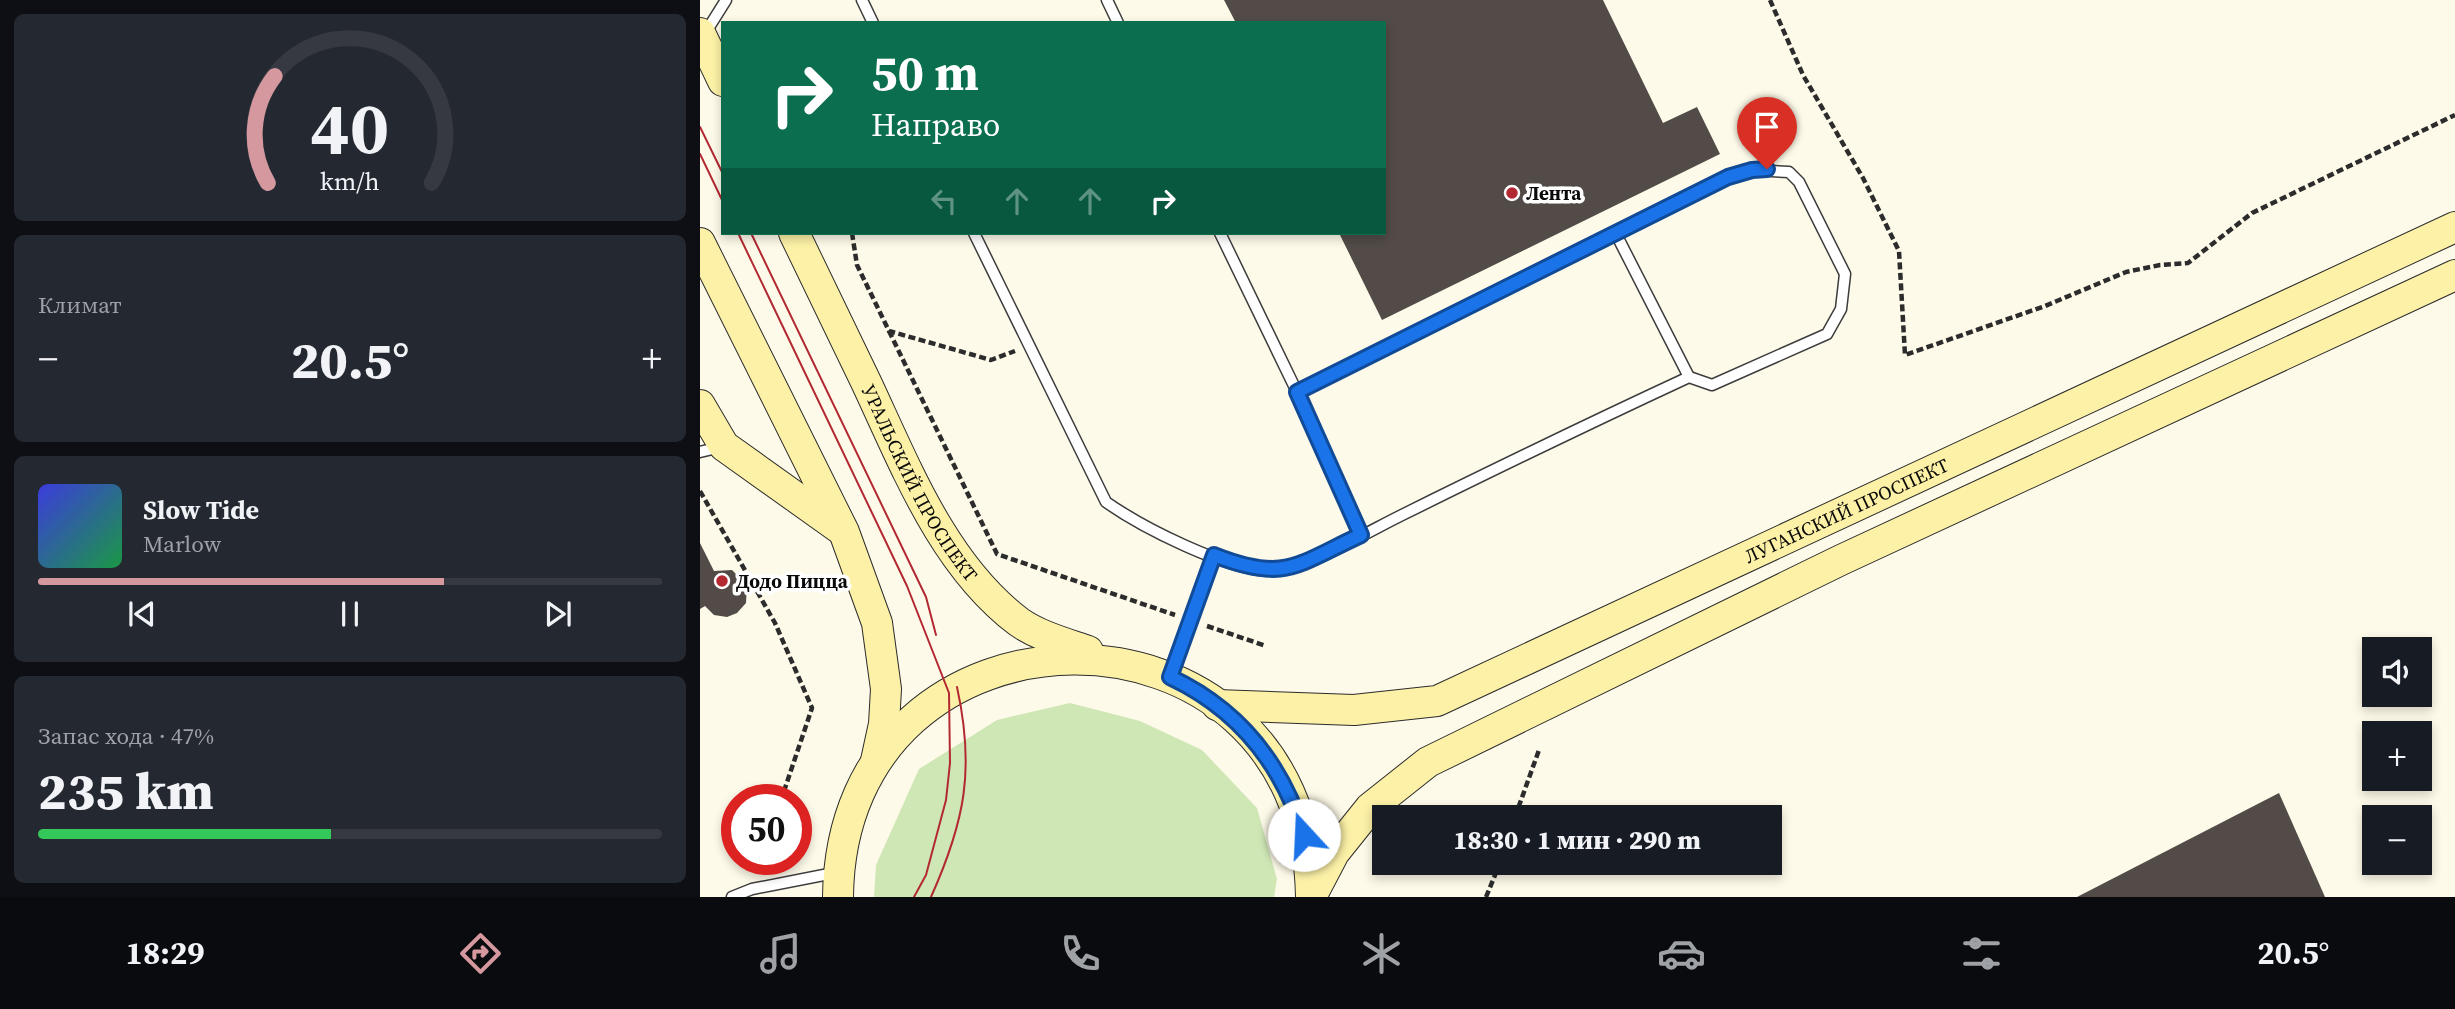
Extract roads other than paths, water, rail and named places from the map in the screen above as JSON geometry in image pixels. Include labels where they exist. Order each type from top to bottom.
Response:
[{"type":"main road","points":[[701,35],[721,77]]},
{"type":"main road","name":"ЛУГАНСКИЙ ПРОСПЕКТ","points":[[1217,705],[1354,710],[1437,701],[2455,227]]},
{"type":"main road","name":"УРАЛЬСКИЙ ПРОСПЕКТ","points":[[795,235],[900,455],[947,540],[969,573],[1020,622],[1054,639],[1118,661]]},
{"type":"main road","points":[[700,243],[844,532],[877,623],[886,689],[884,724],[874,768]]},
{"type":"main road","points":[[1311,897],[1334,853],[1370,808],[1428,762],[1840,560],[2455,275]]},
{"type":"main road","points":[[700,405],[712,449],[844,532]]},
{"type":"main road","points":[[835,889],[855,806],[874,768],[914,720],[940,699],[979,678],[1040,660],[1085,657],[1118,661],[1170,677],[1217,705],[1255,740],[1281,778],[1304,835],[1311,897]]},
{"type":"lane","points":[[701,35],[726,0]]},
{"type":"lane","points":[[862,0],[872,21]]},
{"type":"lane","points":[[1107,0],[1117,21]]},
{"type":"lane","points":[[1297,392],[1615,232],[1728,177],[1752,170],[1789,172],[1805,194],[1845,274],[1841,309],[1828,334],[1712,385],[1689,377],[1615,232]]},
{"type":"lane","points":[[975,235],[1107,502],[1136,523],[1248,568],[1273,572],[1290,568],[1689,377]]},
{"type":"lane","points":[[1221,235],[1297,392],[1361,535]]},
{"type":"lane","points":[[1170,677],[1214,555]]},
{"type":"lane","points":[[732,897],[752,888],[835,889]]},
{"type":"tram line","points":[[700,127],[721,170]]},
{"type":"tram line","points":[[700,154],[721,198]]},
{"type":"tram line","points":[[739,235],[907,586],[949,693],[950,763],[946,800],[926,875],[914,897]]},
{"type":"tram line","points":[[752,235],[926,597],[936,635]]},
{"type":"tram line","points":[[931,897],[952,844],[964,794],[965,744],[957,687]]},
{"type":"place","name":"Лента","points":[[1512,193]]},
{"type":"place","name":"Додо Пицца","points":[[722,581]]}]
